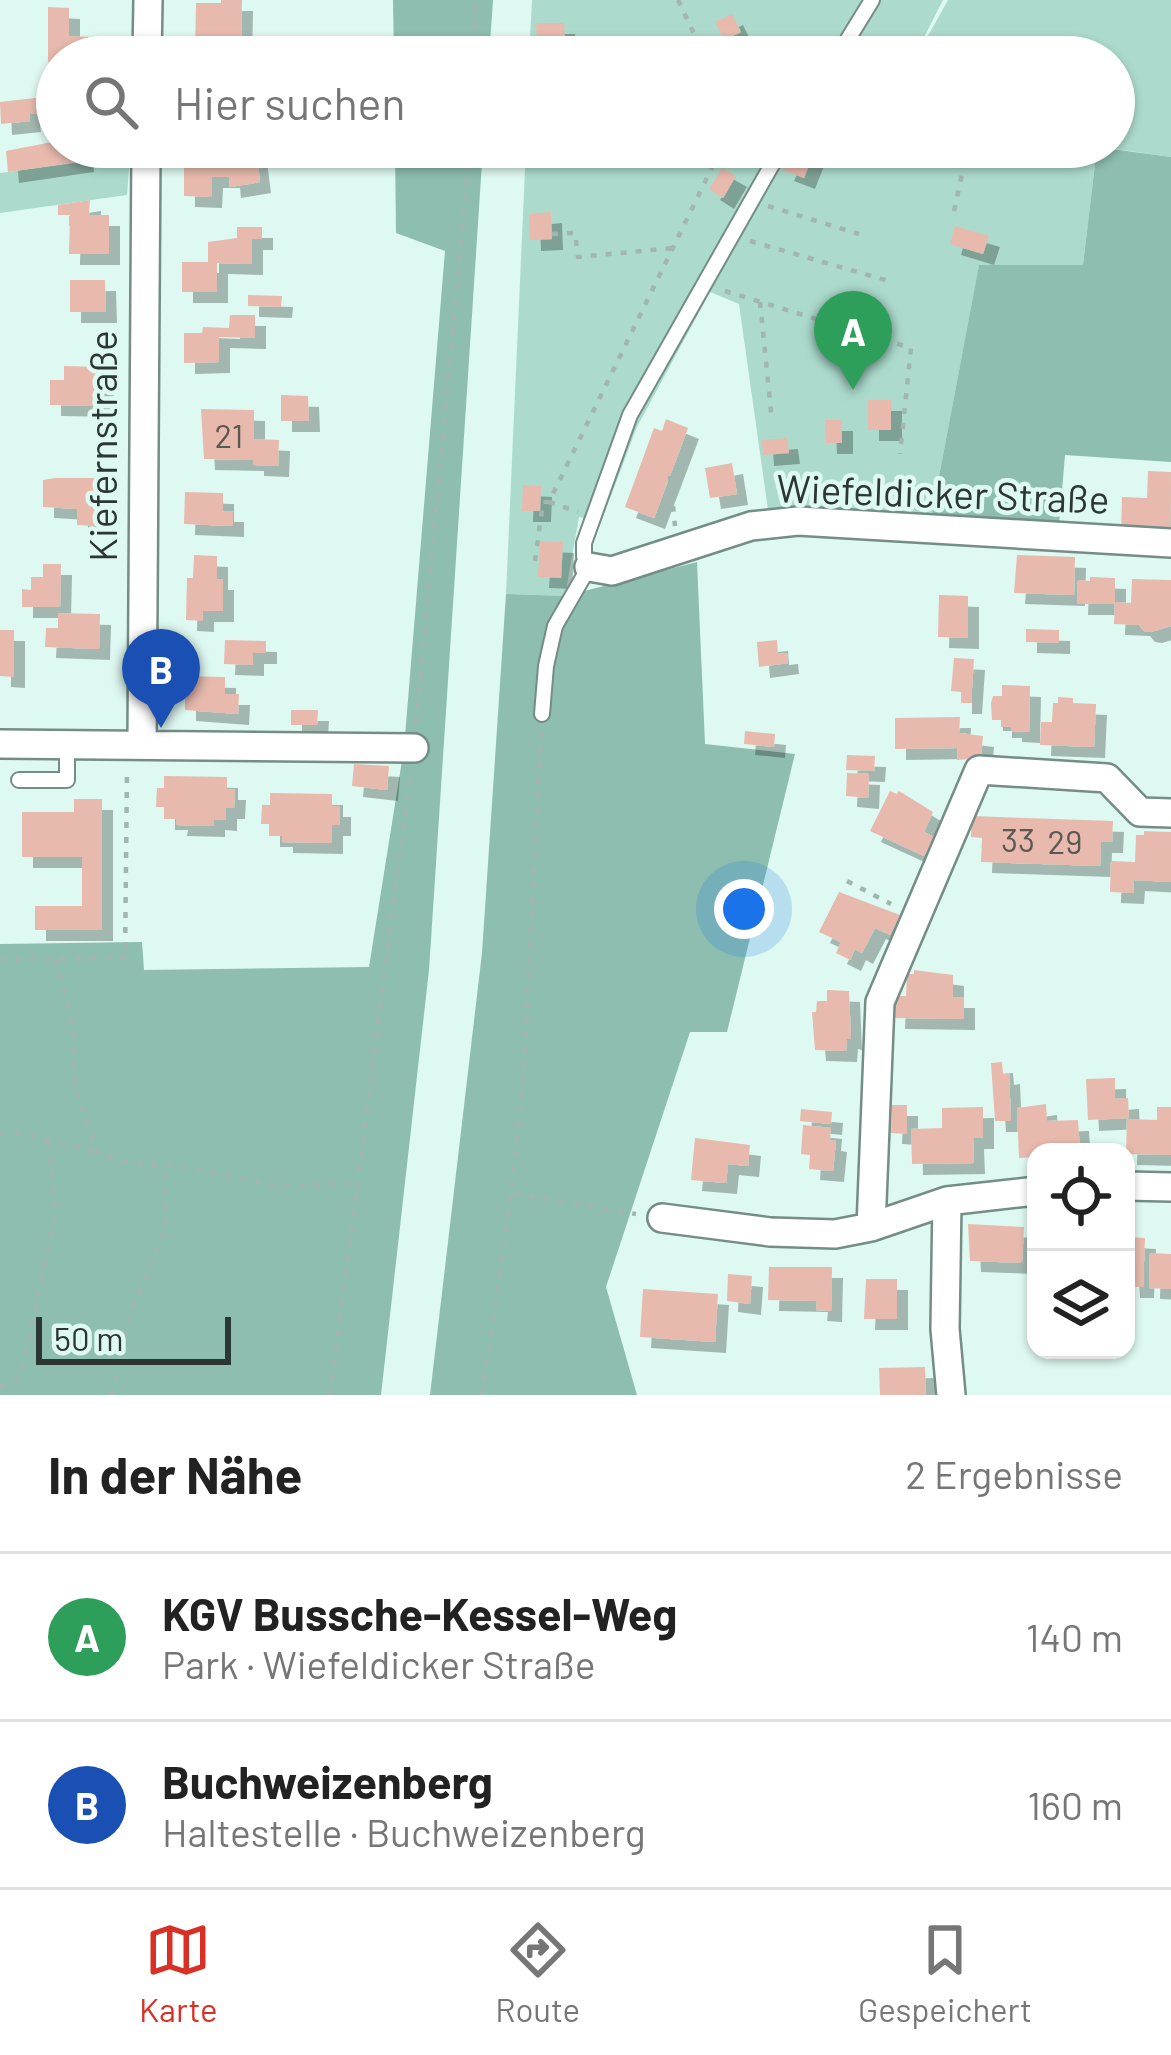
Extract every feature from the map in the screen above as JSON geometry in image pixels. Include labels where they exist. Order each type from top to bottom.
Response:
[{"type":"street","points":[[147,36],[148,0]]},
{"type":"street","name":"Kiefernstraße","points":[[135,744],[146,168]]},
{"type":"street","name":"Wiefeldicker Straße","points":[[589,567],[612,571],[752,526],[798,521],[1171,543]]},
{"type":"street","points":[[0,744],[414,748]]},
{"type":"street","points":[[871,1227],[880,1002],[979,770],[1107,778],[1140,812],[1171,813]]},
{"type":"street","points":[[1135,1186],[1171,1187]]},
{"type":"street","points":[[662,1218],[770,1232],[835,1234],[947,1201],[1027,1192]]},
{"type":"street","points":[[947,1201],[945,1329],[950,1395]]},
{"type":"lane","points":[[850,36],[872,0]]},
{"type":"lane","points":[[542,714],[556,626],[589,567],[584,543],[630,416],[770,168]]},
{"type":"lane","points":[[19,779],[67,780],[67,744]]},
{"type":"path","points":[[474,36],[475,0]]},
{"type":"path","points":[[678,0],[696,36]]},
{"type":"path","points":[[331,1395],[414,748],[468,168]]},
{"type":"path","points":[[549,502],[712,168]]},
{"type":"path","points":[[954,211],[963,168]]},
{"type":"path","points":[[751,201],[859,234]]},
{"type":"path","points":[[552,234],[575,233],[578,257],[673,248]]},
{"type":"path","points":[[734,236],[889,281]]},
{"type":"path","points":[[702,284],[911,348],[899,454]]},
{"type":"path","points":[[760,302],[772,421]]},
{"type":"path","points":[[670,476],[671,513],[683,548]]},
{"type":"path","points":[[535,560],[543,502],[592,517]]},
{"type":"path","points":[[482,1395],[523,1085],[542,714]]},
{"type":"path","points":[[0,959],[125,958],[135,744]]},
{"type":"path","points":[[847,881],[917,917]]},
{"type":"path","points":[[56,958],[71,1022],[74,1086],[97,1152]]},
{"type":"path","points":[[0,1133],[48,1138],[119,1161],[190,1168],[277,1186],[356,1183]]},
{"type":"path","points":[[0,1388],[16,1380],[22,1369],[56,1210],[48,1138]]},
{"type":"path","points":[[111,1395],[130,1314],[166,1228],[166,1168]]},
{"type":"path","points":[[511,1193],[662,1218]]},
{"type":"green space","points":[[393,0],[493,0],[490,36],[394,36]]},
{"type":"green space","points":[[532,0],[943,0],[925,36],[530,36]]},
{"type":"green space","points":[[948,0],[1171,0],[1171,157],[1135,152],[1135,36],[928,36]]},
{"type":"green space","points":[[1135,152],[1171,157],[1171,462],[1065,455],[1059,525],[931,519],[979,265],[1083,265],[1095,168],[1135,168]]},
{"type":"green space","points":[[129,168],[127,195],[0,213],[0,173]]},
{"type":"green space","points":[[395,168],[482,168],[429,970],[381,1395],[0,1395],[0,944],[142,942],[144,970],[369,967],[404,748],[445,251],[396,233]]},
{"type":"green space","points":[[525,168],[1095,168],[1083,265],[979,266],[931,519],[768,510],[739,304],[710,292],[637,427],[601,522],[579,517],[565,596],[506,594]]},
{"type":"green space","points":[[697,562],[705,744],[795,754],[727,1032],[690,1032],[606,1287],[637,1395],[430,1395],[482,953],[506,594],[565,596]]},
{"type":"building","points":[[242,0],[241,36],[195,36],[196,3]]},
{"type":"building","points":[[48,7],[69,8],[69,36],[48,36]]},
{"type":"building","points":[[732,14],[741,32],[722,36],[715,22]]},
{"type":"building","points":[[536,23],[564,23],[565,36],[537,36]]},
{"type":"building","points":[[36,98],[36,114],[29,114],[30,121],[1,124],[0,102]]},
{"type":"building","points":[[36,145],[36,168],[8,172],[6,151]]},
{"type":"building","points":[[184,168],[258,168],[260,182],[230,187],[229,177],[212,177],[211,197],[184,196]]},
{"type":"building","points":[[722,168],[736,176],[723,198],[709,189]]},
{"type":"building","points":[[784,168],[808,168],[804,178]]},
{"type":"building","points":[[90,200],[89,215],[109,215],[109,254],[69,254],[70,215],[58,215],[58,205]]},
{"type":"building","points":[[551,212],[552,239],[530,240],[529,214]]},
{"type":"building","points":[[955,226],[989,236],[983,254],[950,244]]},
{"type":"building","points":[[237,227],[262,227],[262,239],[252,239],[252,264],[217,263],[217,292],[182,292],[182,262],[208,262],[208,242],[237,238]]},
{"type":"building","points":[[70,280],[105,280],[106,312],[70,312]]},
{"type":"building","points":[[248,295],[282,296],[281,307],[248,306]]},
{"type":"building","points":[[230,315],[255,315],[255,338],[219,337],[219,362],[184,363],[184,333],[202,333],[203,327],[229,328]]},
{"type":"building","points":[[64,366],[103,367],[102,406],[50,405],[50,380],[64,380]]},
{"type":"building","points":[[281,395],[308,396],[309,421],[281,421]]},
{"type":"building","points":[[868,400],[891,400],[891,430],[868,430]]},
{"type":"building","points":[[201,409],[254,410],[254,439],[279,440],[278,466],[253,465],[253,460],[204,459]]},
{"type":"building","points":[[666,419],[688,428],[654,518],[625,507],[654,428],[662,431]]},
{"type":"building","points":[[825,420],[842,420],[842,443],[826,443]]},
{"type":"building","points":[[787,438],[789,453],[763,455],[762,440]]},
{"type":"building","points":[[732,463],[737,494],[710,498],[705,468]]},
{"type":"building","points":[[1148,471],[1171,472],[1170,534],[1121,533],[1122,497],[1147,498]]},
{"type":"building","points":[[102,478],[97,526],[77,525],[77,509],[43,507],[43,480]]},
{"type":"building","points":[[523,485],[541,486],[540,511],[522,511]]},
{"type":"building","points":[[185,492],[223,493],[223,511],[233,511],[233,526],[184,524]]},
{"type":"building","points":[[540,541],[563,542],[561,578],[538,577]]},
{"type":"building","points":[[194,555],[217,556],[217,579],[223,579],[223,611],[203,611],[203,621],[186,620],[187,578],[193,578]]},
{"type":"building","points":[[1017,555],[1075,557],[1074,595],[1014,593]]},
{"type":"building","points":[[43,564],[61,564],[60,607],[22,607],[22,589],[31,590],[31,577],[43,577]]},
{"type":"building","points":[[1090,577],[1115,578],[1115,604],[1077,604],[1078,580],[1090,581]]},
{"type":"building","points":[[1132,579],[1171,580],[1171,626],[1151,632],[1139,625],[1114,624],[1115,602],[1131,603]]},
{"type":"building","points":[[939,595],[968,596],[968,638],[938,637]]},
{"type":"building","points":[[58,613],[100,614],[99,649],[45,647],[46,628],[58,628]]},
{"type":"building","points":[[1026,629],[1059,630],[1059,643],[1026,642]]},
{"type":"building","points":[[0,630],[14,630],[14,677],[0,676]]},
{"type":"building","points":[[225,640],[266,641],[266,653],[253,653],[253,665],[224,664]]},
{"type":"building","points":[[777,640],[778,654],[787,653],[788,663],[759,667],[757,642]]},
{"type":"building","points":[[954,658],[974,659],[971,703],[961,703],[961,692],[951,691]]},
{"type":"building","points":[[185,676],[225,677],[225,694],[239,694],[238,714],[185,710]]},
{"type":"building","points":[[1002,685],[1030,686],[1029,732],[1011,731],[1011,727],[1001,727],[1001,720],[992,720],[993,696],[1002,696]]},
{"type":"building","points":[[1058,697],[1096,704],[1094,747],[1040,745],[1041,722],[1052,722]]},
{"type":"building","points":[[291,710],[318,710],[317,725],[291,725]]},
{"type":"building","points":[[960,717],[959,733],[983,736],[981,758],[957,760],[957,748],[895,749],[895,718]]},
{"type":"building","points":[[745,731],[775,734],[774,747],[744,744]]},
{"type":"building","points":[[847,755],[875,756],[874,771],[846,770]]},
{"type":"building","points":[[354,764],[389,766],[387,790],[352,786]]},
{"type":"building","points":[[847,773],[869,774],[868,798],[846,796]]},
{"type":"building","points":[[164,776],[227,777],[227,789],[235,789],[234,808],[226,808],[226,820],[214,819],[214,826],[176,825],[177,819],[164,819],[164,807],[156,807],[157,788],[164,788]]},
{"type":"building","points":[[890,791],[899,791],[933,812],[924,832],[934,837],[924,856],[870,831]]},
{"type":"building","points":[[270,793],[332,794],[332,806],[340,806],[340,825],[332,825],[332,843],[282,842],[282,836],[269,836],[269,824],[261,824],[262,805],[270,805]]},
{"type":"building","points":[[74,799],[102,799],[102,930],[35,930],[35,906],[82,906],[82,857],[22,857],[22,812],[74,812]]},
{"type":"building","points":[[972,816],[1113,821],[1112,842],[1101,842],[1100,866],[981,862],[982,838],[971,837]]},
{"type":"building","points":[[1171,832],[1171,882],[1134,880],[1133,893],[1110,892],[1111,861],[1135,862],[1136,835]]},
{"type":"building","points":[[839,892],[900,915],[890,935],[875,928],[862,953],[855,949],[850,960],[836,953],[841,942],[819,932]]},
{"type":"building","points":[[914,970],[953,975],[953,997],[964,997],[964,1019],[894,1018],[895,996],[906,996],[907,974]]},
{"type":"building","points":[[827,990],[849,991],[851,1039],[847,1038],[846,1051],[815,1050],[812,1012],[816,1012],[817,1001],[827,1001]]},
{"type":"building","points":[[1002,1062],[1003,1074],[1009,1073],[1011,1121],[995,1121],[991,1063]]},
{"type":"building","points":[[1115,1078],[1115,1099],[1128,1098],[1129,1118],[1088,1120],[1086,1079]]},
{"type":"building","points":[[1046,1104],[1047,1121],[1078,1120],[1079,1143],[1027,1143],[1027,1158],[1019,1158],[1017,1108]]},
{"type":"building","points":[[892,1105],[907,1105],[907,1134],[891,1133]]},
{"type":"building","points":[[983,1107],[983,1138],[973,1138],[974,1163],[912,1164],[911,1129],[942,1128],[942,1108]]},
{"type":"building","points":[[1157,1107],[1171,1107],[1171,1155],[1135,1154],[1135,1143],[1126,1143],[1127,1119],[1157,1120]]},
{"type":"building","points":[[801,1109],[832,1112],[831,1124],[800,1121]]},
{"type":"building","points":[[803,1125],[831,1128],[830,1140],[836,1141],[833,1171],[809,1169],[810,1155],[801,1154]]},
{"type":"building","points":[[695,1138],[750,1145],[748,1166],[728,1164],[726,1183],[691,1180]]},
{"type":"building","points":[[968,1224],[1024,1227],[1022,1263],[970,1261]]},
{"type":"building","points":[[1135,1237],[1145,1238],[1143,1287],[1135,1287]]},
{"type":"building","points":[[1150,1253],[1171,1254],[1171,1289],[1149,1288]]},
{"type":"building","points":[[769,1267],[832,1267],[831,1311],[816,1310],[817,1301],[768,1300]]},
{"type":"building","points":[[728,1274],[752,1276],[750,1304],[727,1301]]},
{"type":"building","points":[[866,1279],[897,1279],[897,1319],[864,1319]]},
{"type":"building","points":[[643,1289],[718,1294],[715,1342],[640,1337]]},
{"type":"building","points":[[925,1367],[926,1395],[880,1395],[879,1368]]},
{"type":"place","name":"KGV Bussche-Kessel-Weg","points":[[853,390]]},
{"type":"place","name":"Buchweizenberg","points":[[161,728]]}]
